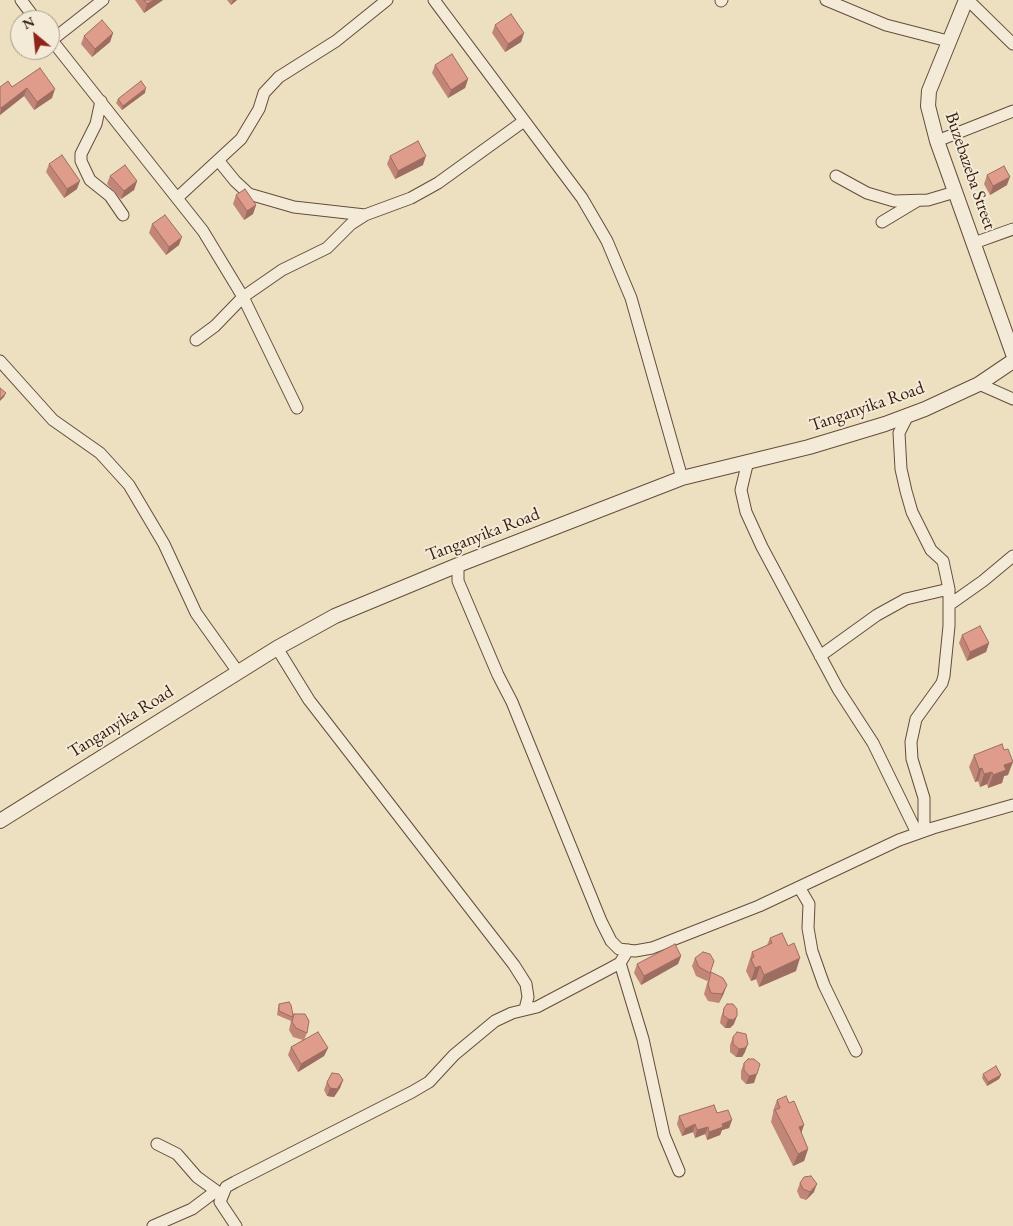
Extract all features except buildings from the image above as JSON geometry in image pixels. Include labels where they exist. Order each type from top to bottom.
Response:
[{"type":"street","points":[[20,0],[28,10]]},
{"type":"street","points":[[60,32],[103,0]]},
{"type":"street","points":[[177,198],[241,139],[259,110],[264,93],[279,77],[336,41],[387,0]]},
{"type":"street","points":[[434,0],[582,198],[607,241],[623,276],[636,313],[682,478]]},
{"type":"street","points":[[826,0],[886,25],[948,40]]},
{"type":"street","points":[[967,0],[1013,43]]},
{"type":"street","name":"Buzebazeba Street","points":[[967,0],[948,40],[928,99],[937,142],[1013,354]]},
{"type":"street","points":[[60,50],[177,198],[224,264],[243,297],[297,408]]},
{"type":"street","points":[[101,101],[96,124],[84,146],[81,161],[90,180],[110,196],[123,215]]},
{"type":"street","points":[[937,142],[1013,111]]},
{"type":"street","points":[[196,340],[215,326],[243,297],[282,270],[327,248],[351,224],[365,215],[406,200],[438,183],[524,121]]},
{"type":"street","points":[[218,160],[235,181],[249,194],[294,208],[365,215]]},
{"type":"street","points":[[836,176],[867,193],[894,201],[917,201],[955,192]]},
{"type":"street","points":[[882,222],[917,201]]},
{"type":"street","points":[[974,243],[1013,229]]},
{"type":"street","name":"Tanganyika Road","points":[[0,821],[277,648],[335,616],[458,565],[682,478],[844,438],[908,415],[978,384],[1013,360]]},
{"type":"street","points":[[0,361],[54,420],[100,453],[129,485],[164,544],[196,613],[238,672]]},
{"type":"street","points":[[978,384],[1013,399]]},
{"type":"street","points":[[908,415],[899,433],[901,469],[906,491],[912,512],[931,550],[943,561],[949,589],[944,676],[942,683],[916,719],[911,742],[914,768],[924,798],[921,832]]},
{"type":"street","points":[[748,461],[741,490],[746,512],[762,547],[820,656],[873,743],[921,832]]},
{"type":"street","points":[[949,605],[1013,556]]},
{"type":"street","points":[[458,565],[458,581],[498,675],[512,702],[601,921],[611,941],[619,949],[652,948],[759,906],[921,832],[1013,805]]},
{"type":"street","points":[[820,656],[877,615],[906,598],[949,589]]},
{"type":"street","points":[[277,648],[309,700],[514,965],[526,984],[528,997],[525,1009]]},
{"type":"street","points":[[799,887],[809,904],[808,928],[812,951],[824,985],[856,1051]]},
{"type":"street","points":[[153,1226],[196,1206],[234,1182],[420,1087],[496,1021],[512,1012],[537,1007],[620,963],[628,950]]},
{"type":"street","points":[[620,963],[643,1039],[664,1135],[679,1171]]},
{"type":"street","points":[[157,1144],[177,1154],[197,1177],[219,1193],[220,1202],[236,1226]]}]
